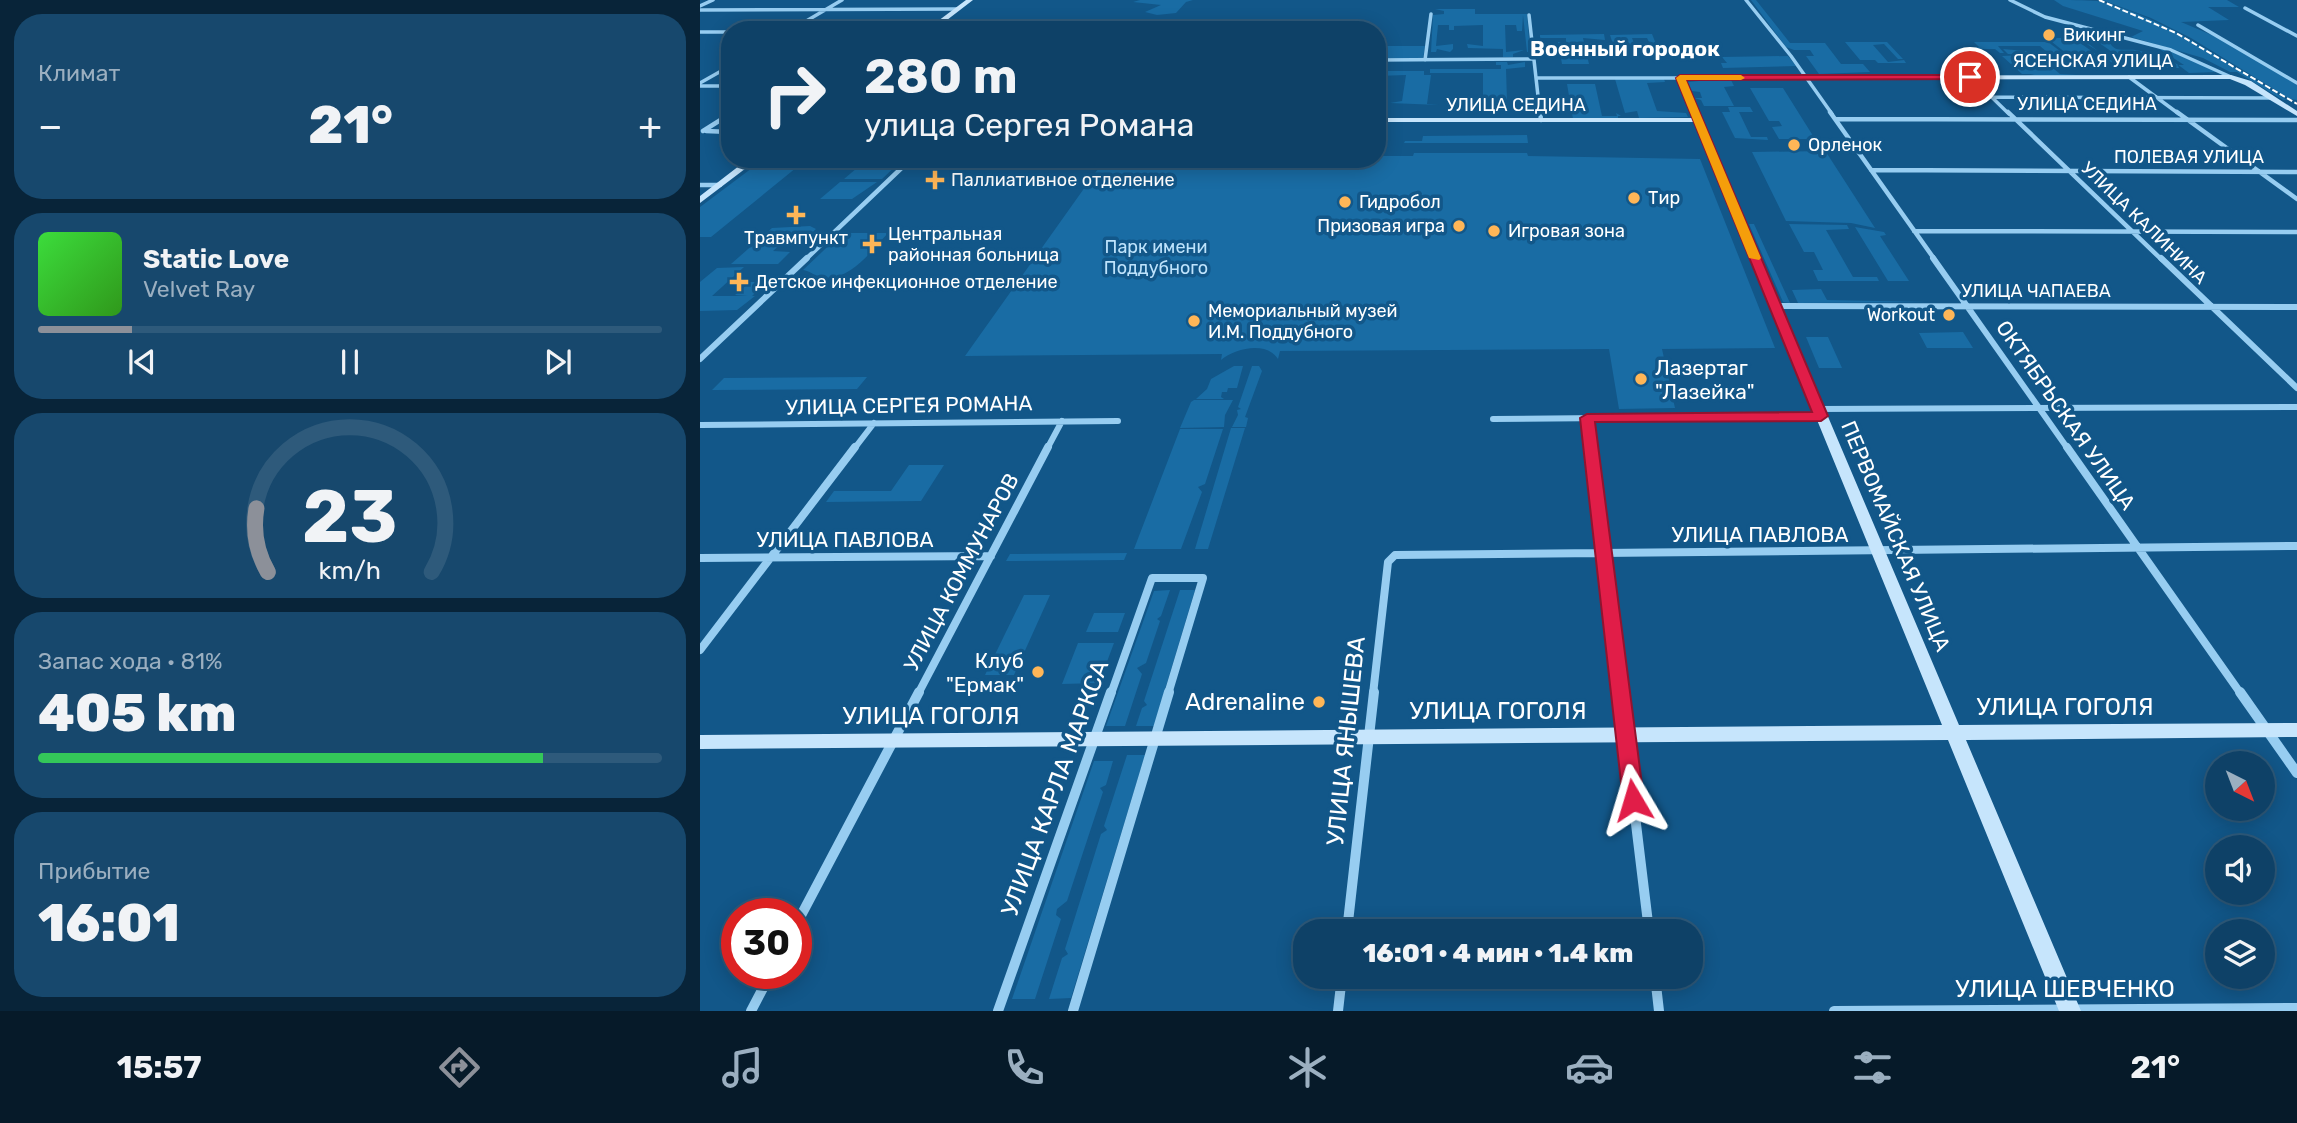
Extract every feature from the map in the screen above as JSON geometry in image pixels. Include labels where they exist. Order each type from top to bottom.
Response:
[{"type":"street","points":[[700,8],[713,0]]},
{"type":"street","points":[[806,21],[842,0]]},
{"type":"street","points":[[941,21],[970,0]]},
{"type":"street","name":"ОКТЯБРЬСКАЯ УЛИЦА","points":[[1746,0],[1806,77],[2297,773]]},
{"type":"street","points":[[2010,0],[2054,19],[2189,55],[2248,83],[2297,114]]},
{"type":"street","points":[[700,8],[957,9]]},
{"type":"street","points":[[2245,8],[2297,36]]},
{"type":"street","points":[[1425,60],[1431,14]]},
{"type":"street","points":[[1529,15],[1541,120]]},
{"type":"street","points":[[2198,24],[2297,83]]},
{"type":"street","points":[[700,32],[721,32]]},
{"type":"street","points":[[1386,60],[1534,59]]},
{"type":"street","points":[[700,85],[721,72]]},
{"type":"street","name":"УЛИЦА КАЛИНИНА","points":[[1971,77],[2297,388]]},
{"type":"street","points":[[2129,77],[2297,199]]},
{"type":"street","name":"ЯСЕНСКАЯ УЛИЦА","points":[[1536,78],[2231,77]]},
{"type":"street","name":"ПЕРВОМАЙСКАЯ УЛИЦА","points":[[1680,78],[2070,1011]]},
{"type":"street","points":[[700,85],[721,86]]},
{"type":"street","points":[[1992,97],[2272,98]]},
{"type":"street","points":[[702,131],[721,119]]},
{"type":"street","name":"УЛИЦА СЕДИНА","points":[[1835,119],[2297,120]]},
{"type":"street","name":"УЛИЦА СЕДИНА","points":[[1386,120],[1697,120]]},
{"type":"street","points":[[702,131],[721,131]]},
{"type":"street","points":[[700,200],[742,168]]},
{"type":"street","points":[[700,359],[902,168]]},
{"type":"street","name":"ПОЛЕВАЯ УЛИЦА","points":[[1871,170],[2297,172]]},
{"type":"street","points":[[700,185],[720,185]]},
{"type":"street","points":[[1914,231],[2297,232]]},
{"type":"street","name":"УЛИЦА ЧАПАЕВА","points":[[1775,306],[2297,307]]},
{"type":"street","points":[[1493,419],[2039,408],[2297,407]]},
{"type":"street","points":[[1587,418],[1648,919]]},
{"type":"street","name":"УЛИЦА КОММУНАРОВ","points":[[810,898],[1062,421]]},
{"type":"street","name":"УЛИЦА СЕРГЕЯ РОМАНА","points":[[700,425],[1118,421]]},
{"type":"street","points":[[700,650],[874,423]]},
{"type":"street","name":"УЛИЦА ПАВЛОВА","points":[[1392,557],[1400,554],[2297,547]]},
{"type":"street","name":"УЛИЦА ПАВЛОВА","points":[[700,558],[991,556]]},
{"type":"street","name":"УЛИЦА ЯНЫШЕВА","points":[[1347,919],[1388,562],[1392,557]]},
{"type":"street","name":"УЛИЦА КАРЛА МАРКСА","points":[[998,1011],[1152,578],[1203,578],[1155,738]]},
{"type":"street","name":"УЛИЦА ГОГОЛЯ","points":[[700,742],[2297,730]]},
{"type":"street","points":[[1073,1011],[1155,738]]},
{"type":"street","points":[[751,1011],[763,989]]},
{"type":"street","points":[[1338,1011],[1341,989]]},
{"type":"street","points":[[1656,989],[1659,1011]]},
{"type":"street","name":"УЛИЦА ШЕВЧЕНКО","points":[[1834,1011],[2297,1008]]},
{"type":"green space","points":[[1193,0],[1186,2],[1176,13],[1157,15],[1145,12],[1161,5],[1133,2]]},
{"type":"green space","points":[[1751,0],[1756,0],[1790,43],[1825,43],[1841,64],[1863,64],[1870,72],[1819,74],[1806,56],[1814,56],[1810,50],[1786,47]]},
{"type":"green space","points":[[2054,0],[2097,1],[2148,18],[2196,43],[2287,100],[2237,72],[2230,72],[2203,58],[2131,37],[2143,31],[2063,6]]},
{"type":"green space","points":[[2102,0],[2227,0],[2239,7],[2208,7],[2229,20],[2181,22],[2219,38],[2297,85],[2297,100],[2290,99],[2191,38],[2151,18]]},
{"type":"green space","points":[[1435,9],[1475,9],[1475,14],[1527,14],[1530,52],[1527,52],[1523,15],[1522,31],[1517,31],[1516,25],[1505,25],[1506,52],[1524,50],[1513,54],[1513,57],[1503,57],[1503,49],[1468,48],[1467,44],[1483,46],[1483,25],[1454,26],[1454,30],[1449,30],[1449,25],[1438,25],[1436,46],[1453,44],[1453,49],[1450,52],[1437,49],[1436,52],[1431,52],[1433,15],[1444,14],[1444,11]]},
{"type":"green space","points":[[1604,34],[1605,40],[1583,38],[1589,64],[1562,64],[1558,42],[1566,42],[1566,38],[1540,38],[1540,35]]},
{"type":"green space","points":[[1652,34],[1656,44],[1650,44],[1647,38],[1632,38],[1639,56],[1617,57],[1610,35]]},
{"type":"green space","points":[[2047,38],[2073,38],[2110,64],[2081,65]]},
{"type":"green space","points":[[2077,38],[2108,38],[2114,42],[2110,43],[2116,49],[2144,52],[2158,62],[2171,60],[2179,68],[2120,68],[2108,60],[2125,61],[2095,40],[2085,41],[2098,51]]},
{"type":"green space","points":[[1845,42],[1887,42],[1903,59],[1898,59],[1884,44],[1873,45],[1888,62],[1904,60],[1906,63],[1878,63],[1875,60],[1860,60]]},
{"type":"green space","points":[[1974,42],[2048,42],[2068,57],[2039,56],[2060,74],[2093,76],[2025,76],[2035,74],[2022,74],[2002,56],[2025,55],[2008,54],[2003,49],[2048,53],[2040,46],[1998,46],[2004,53],[2000,53],[1995,49],[1977,49],[1975,47],[1979,47]]},
{"type":"green space","points":[[1386,46],[1425,46],[1423,59],[1386,60]]},
{"type":"green space","points":[[2158,48],[2193,58],[2217,72],[2189,73],[2178,65],[2184,65]]},
{"type":"green space","points":[[1788,56],[1796,66],[1723,68],[1721,63],[1727,63],[1722,57]]},
{"type":"green space","points":[[1496,62],[1507,62],[1508,65],[1525,62],[1525,67],[1506,69],[1507,101],[1483,101],[1483,73],[1430,73],[1430,69],[1501,69],[1501,65],[1496,65]]},
{"type":"green space","points":[[1386,71],[1424,71],[1424,75],[1431,75],[1427,104],[1439,105],[1390,103],[1402,101],[1406,75],[1386,76]]},
{"type":"green space","points":[[1730,78],[1734,86],[1724,87],[1734,106],[1704,106],[1701,100],[1694,98],[1702,98],[1700,92],[1692,91],[1688,82]]},
{"type":"green space","points":[[1615,79],[1664,79],[1665,82],[1647,83],[1657,111],[1686,113],[1688,117],[1639,118],[1637,111],[1625,113]]},
{"type":"green space","points":[[1567,84],[1595,84],[1602,116],[1617,116],[1616,113],[1621,116],[1618,116],[1618,119],[1573,119]]},
{"type":"green space","points":[[1750,88],[1783,88],[1815,139],[1779,139],[1772,127],[1782,126],[1779,121],[1769,121]]},
{"type":"green space","points":[[1728,107],[1750,107],[1753,112],[1739,112],[1751,137],[1767,137],[1768,140],[1735,138],[1722,112],[1730,112]]},
{"type":"green space","points":[[1527,135],[1528,143],[1404,143],[1422,141],[1423,136]]},
{"type":"green space","points":[[1826,151],[1875,228],[1851,223],[1786,221],[1752,152]]},
{"type":"green space","name":"Парк имени Поддубного","points":[[1414,153],[1527,153],[1528,156],[1700,159],[1775,348],[1662,349],[1675,408],[1619,409],[1609,349],[1280,351],[1278,359],[1266,350],[1251,348],[1234,352],[1221,360],[1222,354],[965,356],[1099,168],[1386,168],[1386,156],[1413,156]]},
{"type":"green space","points":[[752,168],[796,168],[711,237],[700,237],[700,207]]},
{"type":"green space","points":[[857,168],[894,168],[882,179],[844,179]]},
{"type":"green space","points":[[840,182],[877,182],[852,199],[820,199]]},
{"type":"green space","points":[[1749,224],[1754,224],[1790,303],[1783,302]]},
{"type":"green space","points":[[1789,224],[1847,225],[1849,229],[1826,230],[1853,277],[1877,277],[1879,281],[1818,281],[1813,270],[1823,270],[1814,252],[1804,252]]},
{"type":"green space","points":[[810,226],[816,229],[803,241],[783,242],[773,251],[790,252],[778,264],[731,264],[772,228]]},
{"type":"green space","points":[[1855,227],[1884,232],[1886,235],[1880,236],[1909,281],[1888,281]]},
{"type":"green space","points":[[842,233],[888,233],[858,265],[840,276],[819,276],[803,270]]},
{"type":"green space","points":[[744,267],[712,296],[748,296],[735,295],[750,282],[766,282],[752,296],[755,296],[737,310],[700,311],[700,282],[717,268]]},
{"type":"green space","points":[[1821,289],[1827,300],[1929,302],[1798,303],[1792,290]]},
{"type":"green space","points":[[1963,332],[1973,348],[1927,348],[1919,333]]},
{"type":"green space","points":[[1806,337],[1828,337],[1842,368],[1819,368]]},
{"type":"green space","points":[[1234,366],[1243,366],[1237,388],[1228,388],[1227,392],[1222,392],[1221,397],[1224,399],[1196,399],[1207,389],[1211,379]]},
{"type":"green space","points":[[1252,366],[1259,366],[1262,371],[1245,417],[1248,418],[1246,427],[1232,427],[1238,415],[1237,410],[1241,409],[1238,407]]},
{"type":"green space","points":[[867,377],[857,389],[712,390],[724,378]]},
{"type":"green space","points":[[1194,400],[1233,400],[1225,415],[1224,427],[1180,428]]},
{"type":"green space","points":[[1231,428],[1245,428],[1208,549],[1195,549]]},
{"type":"green space","points":[[1180,429],[1223,429],[1205,484],[1198,487],[1202,492],[1181,549],[1134,549]]},
{"type":"green space","points":[[909,465],[944,465],[921,501],[826,502],[834,491],[891,491]]},
{"type":"green space","points":[[1127,553],[1124,560],[1006,561],[1010,554]]},
{"type":"green space","points":[[1170,590],[1161,616],[1157,619],[1160,621],[1146,663],[1137,668],[1142,674],[1125,726],[1106,726],[1154,591]]},
{"type":"green space","points":[[1180,590],[1195,590],[1154,726],[1136,726],[1142,708],[1147,705],[1144,701]]},
{"type":"green space","points":[[1024,595],[1050,595],[1014,675],[985,675]]},
{"type":"green space","points":[[1094,613],[1125,613],[1118,632],[1086,632]]},
{"type":"green space","points":[[1078,643],[1114,643],[1099,683],[1062,684]]},
{"type":"green space","points":[[1127,755],[1145,755],[1071,998],[1049,999],[1062,958],[1068,954],[1065,949],[1101,834],[1107,830],[1104,826]]},
{"type":"green space","points":[[1094,761],[1113,761],[1106,785],[1100,788],[1103,792],[1067,901],[1057,909],[1056,915],[1061,919],[1035,999],[1012,999]]},
{"type":"railway","points":[[2099,0],[2176,33],[2297,104]]},
{"type":"slow traffic","points":[[1741,78],[1680,78],[1755,258]]},
{"type":"place","name":"Викинг","points":[[2049,35]]},
{"type":"place","name":"Орленок","points":[[1794,145]]},
{"type":"place","name":"Паллиативное отделение","points":[[935,180]]},
{"type":"place","name":"Тир","points":[[1634,198]]},
{"type":"place","name":"Гидробол","points":[[1345,202]]},
{"type":"place","name":"Травмпункт","points":[[796,215]]},
{"type":"place","name":"Призовая игра","points":[[1459,226]]},
{"type":"place","name":"Игровая зона","points":[[1494,231]]},
{"type":"place","name":"Центральная районная больница","points":[[872,244]]},
{"type":"place","name":"Детское инфекционное отделение","points":[[739,282]]},
{"type":"place","name":"Workout","points":[[1949,315]]},
{"type":"place","name":"Мемориальный музей И.М. Поддубного","points":[[1194,321]]},
{"type":"place","name":"Лазертаг \"Лазейка\"","points":[[1641,379]]},
{"type":"place","name":"Клуб \"Ермак\"","points":[[1038,672]]},
{"type":"place","name":"Аdrenaline","points":[[1319,702]]},
{"type":"district","name":"Военный городок","points":[[1625,48]]},
{"type":"route","points":[[1633,800],[1587,418],[1821,416],[1680,78],[1970,77]]}]
